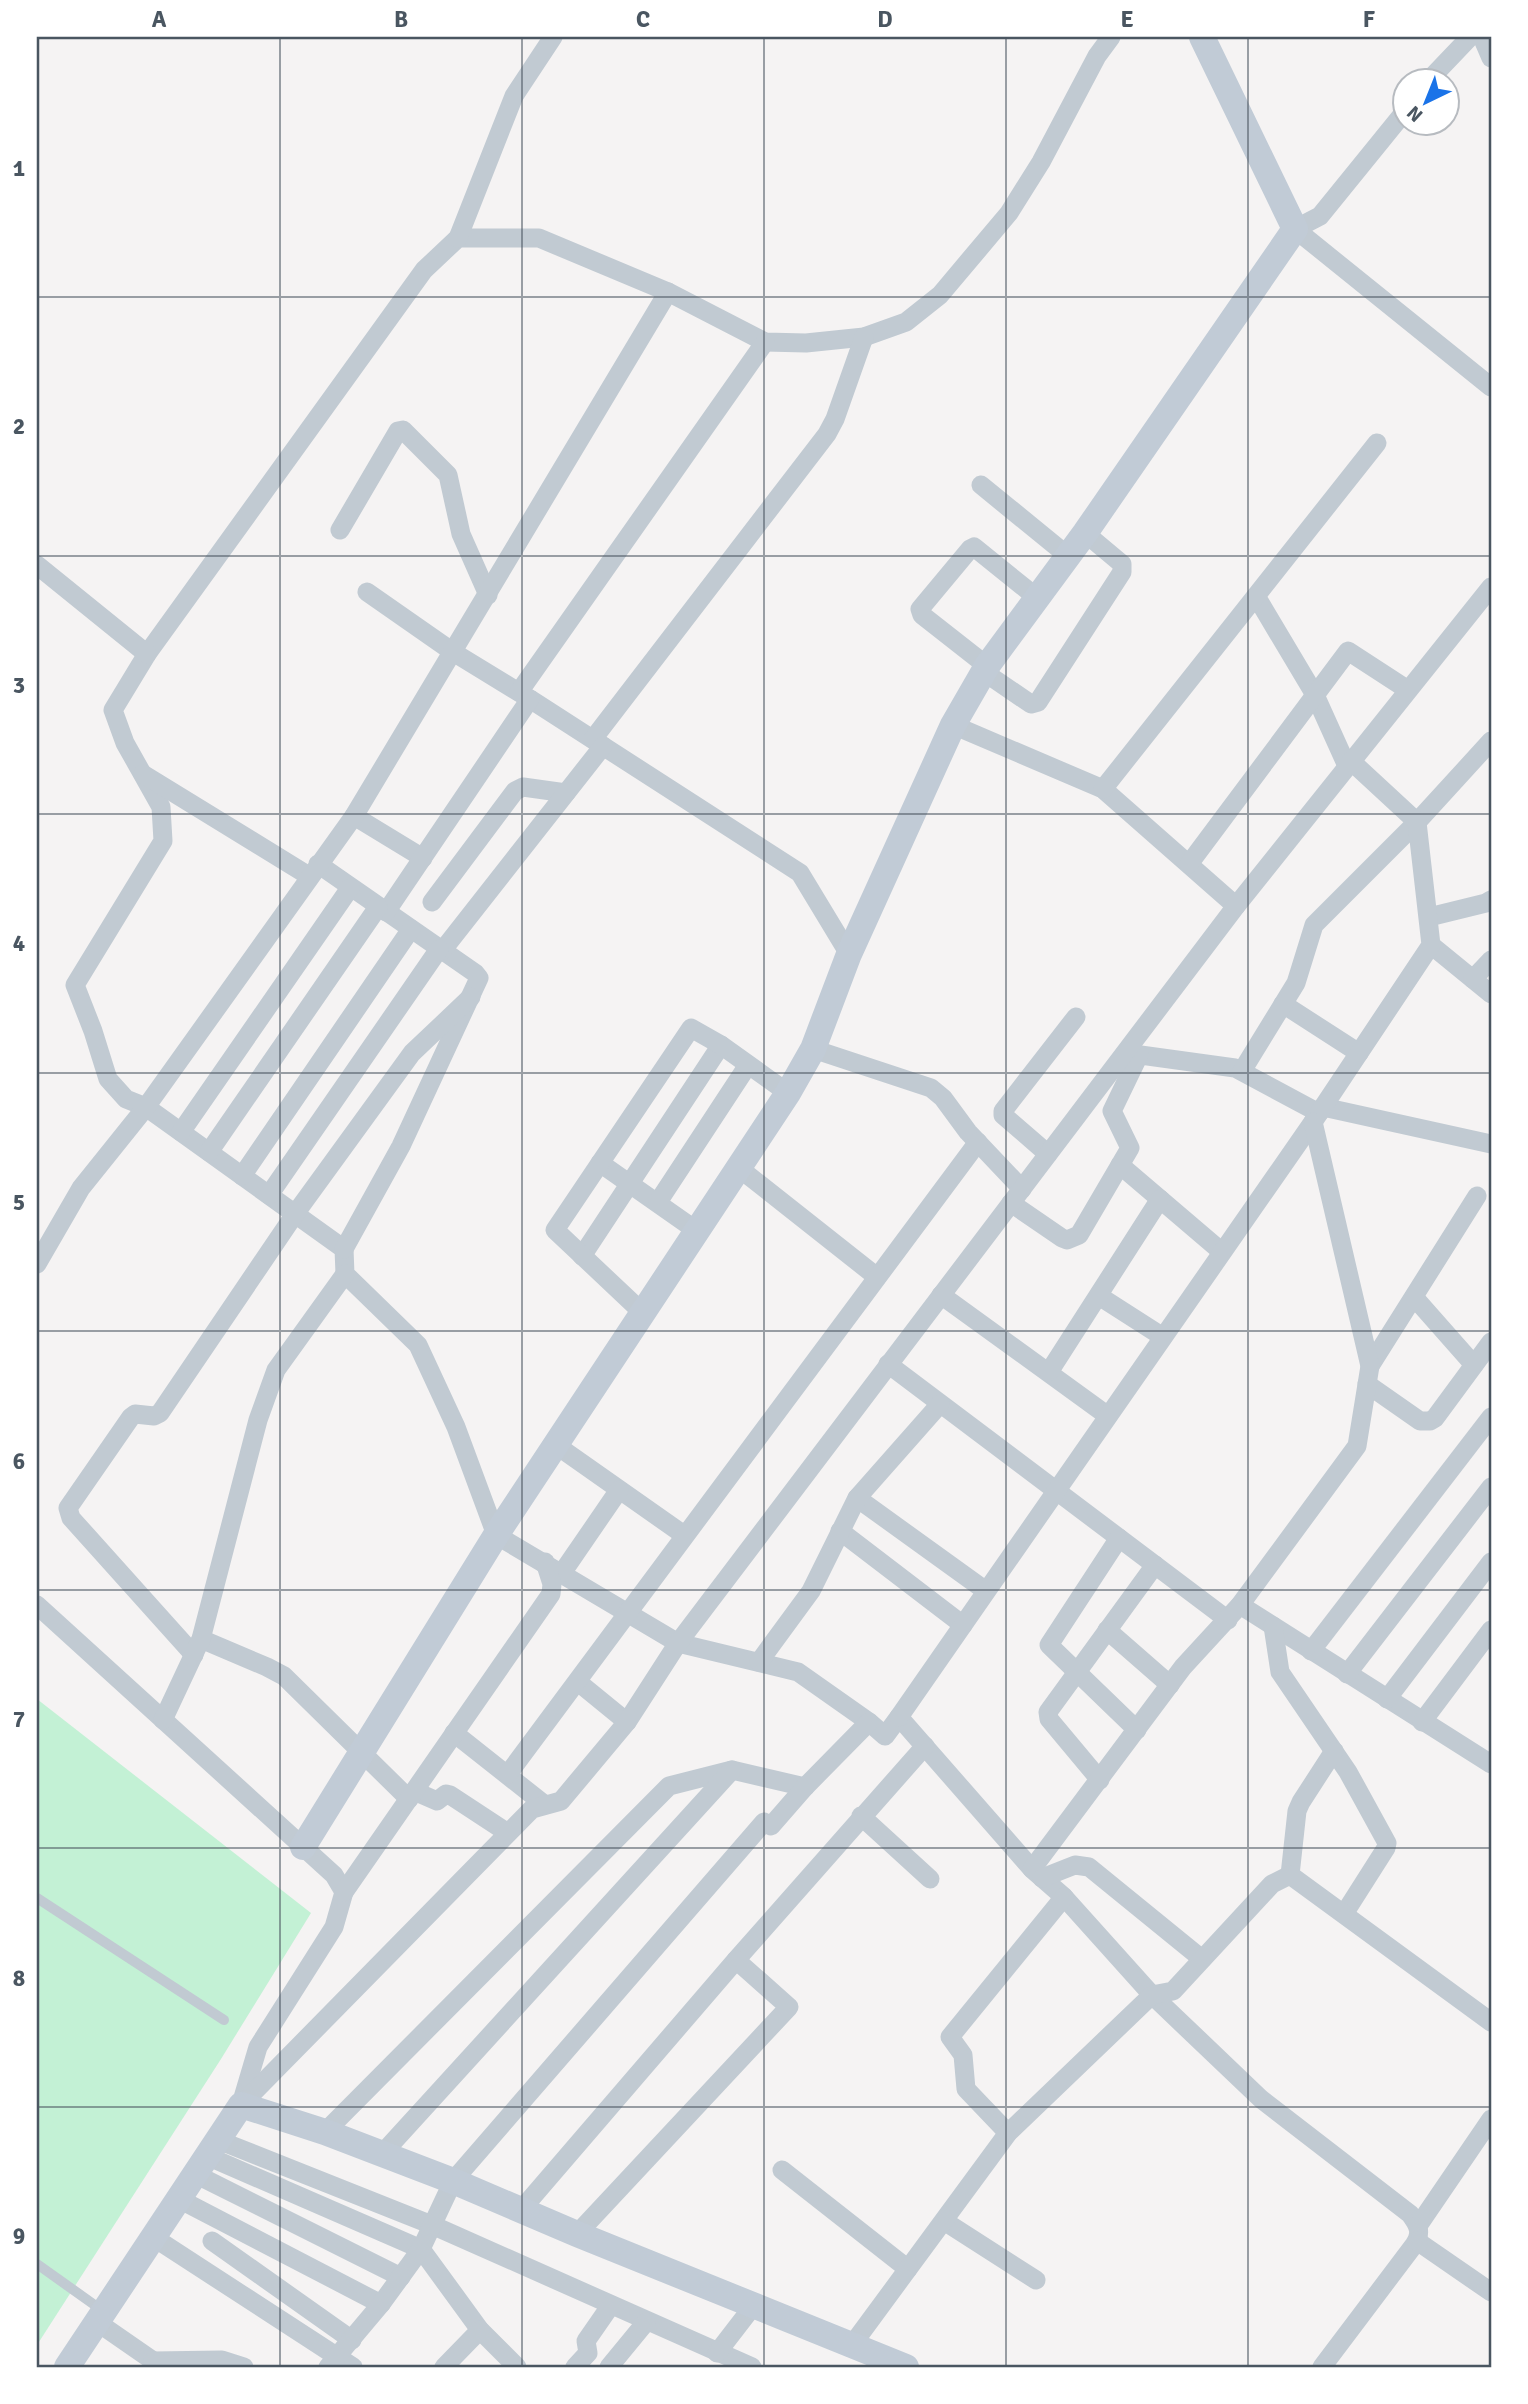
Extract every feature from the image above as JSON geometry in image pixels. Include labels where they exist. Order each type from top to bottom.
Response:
[{"type":"street","points":[[344,1250],[146,1107],[126,1099],[108,1079],[75,985],[163,841],[161,807],[125,743],[113,710],[146,654],[424,270],[458,238],[514,96],[553,37]]},
{"type":"street","points":[[458,238],[539,238],[668,292],[765,342],[806,343],[864,337],[906,322],[940,295],[1009,212],[1041,162],[1097,56],[1111,37]]},
{"type":"street","points":[[1202,37],[1295,229],[1491,387]]},
{"type":"street","points":[[1442,66],[1470,37]]},
{"type":"street","points":[[1482,37],[1491,58]]},
{"type":"street","points":[[303,1847],[496,1535],[788,1093],[813,1049],[849,954],[953,724],[985,669],[1085,533],[1295,229],[1320,216],[1392,126]]},
{"type":"street","points":[[37,1264],[81,1188],[146,1107],[354,816],[668,292]]},
{"type":"street","points":[[269,1195],[441,950],[566,793],[598,743],[827,434],[835,419],[864,337]]},
{"type":"street","points":[[209,1152],[382,910],[423,858],[525,695],[765,342]]},
{"type":"street","points":[[340,530],[398,431],[403,430],[448,475],[461,534],[488,595]]},
{"type":"street","points":[[1104,789],[1377,443]]},
{"type":"street","points":[[981,485],[1068,556]]},
{"type":"street","points":[[1036,597],[974,547],[920,609],[922,615],[985,669],[1031,704],[1038,702],[1122,572],[1122,564],[1085,533]]},
{"type":"street","points":[[37,565],[146,654]]},
{"type":"street","points":[[67,2367],[241,2105],[532,1809],[561,1801],[627,1722],[678,1643],[1048,1154],[1132,1054],[1236,906],[1491,587]]},
{"type":"street","points":[[367,592],[453,652],[525,695],[800,873],[849,954]]},
{"type":"street","points":[[345,1274],[418,1345],[456,1427],[496,1535],[678,1643],[798,1672],[885,1736],[1318,1114],[1431,945],[1417,822],[1349,763],[1315,695],[1256,596]]},
{"type":"street","points":[[1189,864],[1348,651],[1408,691]]},
{"type":"street","points":[[953,724],[1104,789],[1236,906]]},
{"type":"street","points":[[1242,1071],[1299,976],[1314,925],[1417,822],[1491,741]]},
{"type":"street","points":[[142,773],[313,870],[350,888],[478,976],[479,980],[401,1146],[344,1250],[345,1274],[276,1370],[258,1420],[197,1647],[163,1720]]},
{"type":"street","points":[[432,902],[515,791],[523,787],[566,793]]},
{"type":"street","points":[[354,816],[423,858]]},
{"type":"street","points":[[181,1132],[350,888]]},
{"type":"street","points":[[1429,917],[1486,904],[1491,900]]},
{"type":"street","points":[[242,1176],[411,929]]},
{"type":"street","points":[[1431,945],[1491,994]]},
{"type":"street","points":[[1474,979],[1491,960]]},
{"type":"street","points":[[471,997],[412,1053],[295,1214],[160,1413],[154,1416],[135,1414],[131,1417],[68,1508],[71,1518],[197,1647],[267,1667],[284,1676],[360,1753],[411,1795],[437,1801],[446,1794],[450,1795],[508,1833]]},
{"type":"street","points":[[1283,1004],[1359,1053]]},
{"type":"street","points":[[1048,1154],[1003,1115],[1003,1111],[1076,1017]]},
{"type":"street","points":[[643,1313],[555,1230],[691,1028],[721,1045],[788,1093]]},
{"type":"street","points":[[582,1256],[721,1045]]},
{"type":"street","points":[[813,1049],[931,1088],[943,1098],[1017,1196],[1062,1238],[1079,1235],[1130,1146],[1112,1111],[1132,1054]]},
{"type":"street","points":[[1132,1054],[1226,1066],[1242,1071],[1318,1114],[1491,1144]]},
{"type":"street","points":[[658,1202],[748,1065]]},
{"type":"street","points":[[301,1089],[329,1108]]},
{"type":"street","points":[[1037,1874],[1100,1780],[1170,1685],[1234,1612],[1357,1446],[1368,1375],[1318,1114]]},
{"type":"street","points":[[508,1774],[978,1142]]},
{"type":"street","points":[[600,1163],[697,1231]]},
{"type":"street","points":[[1120,1165],[1222,1252]]},
{"type":"street","points":[[738,1168],[877,1277]]},
{"type":"street","points":[[1368,1375],[1477,1196]]},
{"type":"street","points":[[1049,1373],[1160,1199]]},
{"type":"street","points":[[941,1295],[1108,1416]]},
{"type":"street","points":[[1099,1296],[1163,1338]]},
{"type":"street","points":[[1414,1297],[1475,1364]]},
{"type":"street","points":[[1368,1375],[1420,1421],[1430,1421],[1435,1418],[1491,1342]]},
{"type":"street","points":[[888,1364],[1155,1565],[1234,1612],[1273,1626],[1491,1764]]},
{"type":"street","points":[[759,1662],[811,1591],[857,1498],[940,1404]]},
{"type":"street","points":[[1311,1651],[1491,1417]]},
{"type":"street","points":[[556,1445],[684,1535]]},
{"type":"street","points":[[1348,1674],[1491,1488]]},
{"type":"street","points":[[241,2105],[258,2047],[334,1927],[344,1892],[551,1594],[554,1567],[620,1490]]},
{"type":"street","points":[[857,1498],[986,1591]]},
{"type":"street","points":[[840,1531],[963,1625]]},
{"type":"street","points":[[1119,1538],[1049,1643],[1137,1730]]},
{"type":"street","points":[[1387,1699],[1491,1562]]},
{"type":"street","points":[[1100,1780],[1048,1716],[1049,1710],[1155,1565]]},
{"type":"street","points":[[37,1605],[334,1875],[344,1892]]},
{"type":"street","points":[[1273,1626],[1280,1672],[1354,1782],[1387,1843],[1344,1914]]},
{"type":"street","points":[[1107,1630],[1170,1685]]},
{"type":"street","points":[[1422,1722],[1491,1630]]},
{"type":"street","points":[[578,1682],[627,1722]]},
{"type":"street","points":[[899,1717],[1037,1874],[1064,1898],[1152,1995],[1261,2099],[1410,2214],[1418,2233],[1491,2292]]},
{"type":"street","points":[[153,2237],[339,2364],[352,2340],[421,2249],[453,2181],[764,1822],[771,1826],[869,1722]]},
{"type":"street","points":[[454,1733],[545,1805]]},
{"type":"street","points":[[521,2210],[861,1816],[925,1746]]},
{"type":"street","points":[[1290,1875],[1297,1811],[1334,1751]]},
{"type":"street","points":[[324,2132],[669,1786],[732,1770],[805,1787]]},
{"type":"street","points":[[382,2154],[732,1770]]},
{"type":"street","points":[[861,1816],[930,1879]]},
{"type":"street","points":[[1037,1874],[1075,1865],[1088,1867],[1202,1959]]},
{"type":"street","points":[[1290,1875],[1491,2021]]},
{"type":"street","points":[[852,2345],[1008,2133],[1152,1995],[1173,1991],[1272,1884],[1290,1875]]},
{"type":"street","points":[[1008,2133],[965,2089],[963,2054],[950,2036],[1064,1898]]},
{"type":"street","points":[[577,2234],[789,2007],[736,1960]]},
{"type":"street","points":[[241,2105],[324,2132],[453,2181],[906,2367]]},
{"type":"street","points":[[1322,2367],[1418,2233],[1491,2119]]},
{"type":"street","points":[[207,2157],[432,2225],[752,2367]]},
{"type":"street","points":[[207,2157],[421,2249],[480,2330],[517,2367]]},
{"type":"street","points":[[207,2157],[401,2277]]},
{"type":"street","points":[[782,2170],[908,2269]]},
{"type":"street","points":[[179,2199],[381,2304]]},
{"type":"street","points":[[944,2221],[1036,2280]]},
{"type":"street","points":[[212,2241],[352,2340]]},
{"type":"street","points":[[575,2367],[588,2353],[586,2341],[611,2305]]},
{"type":"street","points":[[717,2353],[754,2305]]},
{"type":"street","points":[[100,2317],[157,2364],[222,2360],[244,2367]]},
{"type":"street","points":[[609,2367],[646,2322]]},
{"type":"street","points":[[444,2367],[480,2330]]},
{"type":"lane","points":[[37,1898],[224,2020]]},
{"type":"lane","points":[[37,2264],[100,2317]]},
{"type":"green space","points":[[37,1699],[311,1913],[221,2059],[37,2345]]}]
